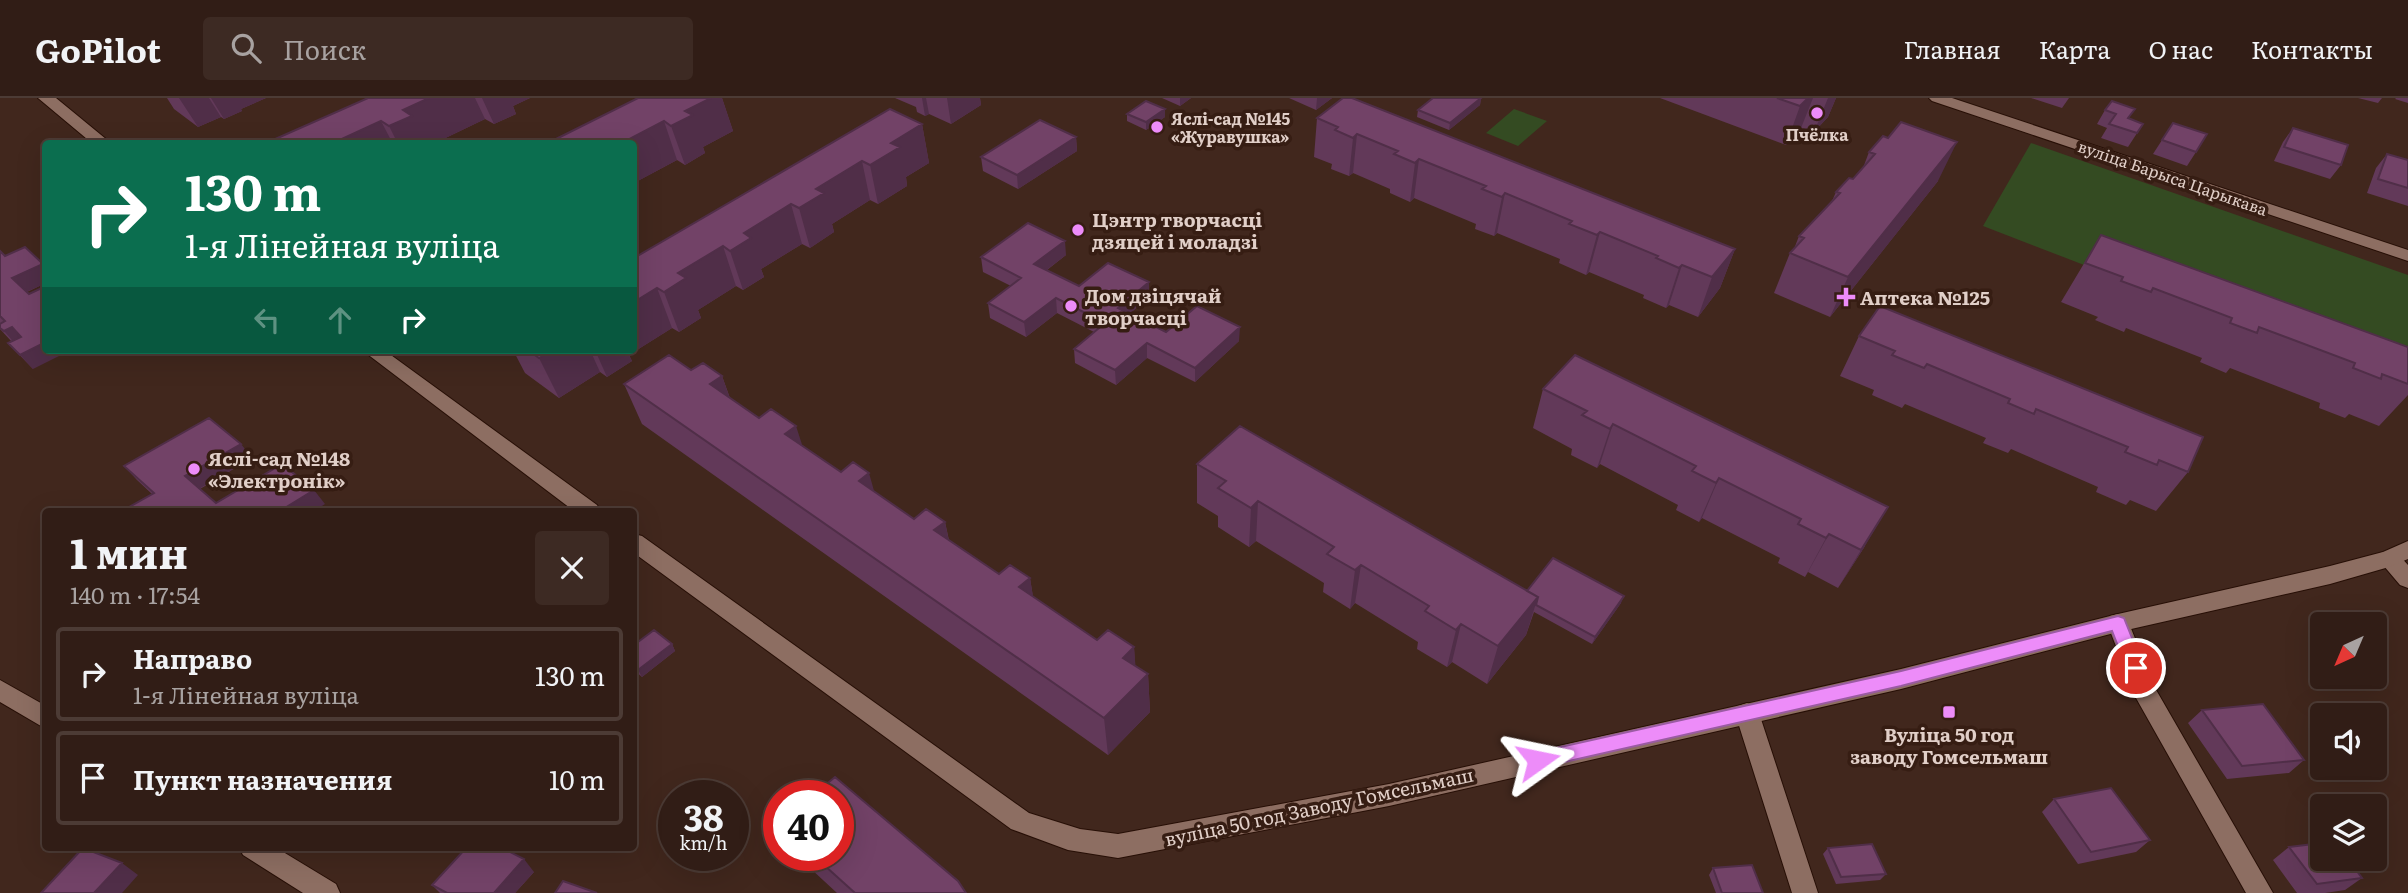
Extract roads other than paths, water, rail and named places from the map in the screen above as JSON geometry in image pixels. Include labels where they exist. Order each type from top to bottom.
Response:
[{"type":"street","points":[[46,98],[99,140]]},
{"type":"street","name":"вуліца Барыса Царыкава","points":[[1937,98],[2408,256]]},
{"type":"street","points":[[376,354],[585,508]]},
{"type":"street","name":"вуліца 50 год Заводу Гомсельмаш","points":[[637,544],[1020,821],[1060,838],[1094,845],[1118,846],[1389,795],[1911,676],[2399,554]]},
{"type":"street","points":[[2399,554],[2408,579]]},
{"type":"street","points":[[2118,623],[2144,691],[2260,893]]},
{"type":"street","points":[[0,690],[42,716]]},
{"type":"street","points":[[1747,713],[1805,893]]},
{"type":"street","points":[[259,851],[327,893]]},
{"type":"place","name":"Пчёлка","points":[[1817,113]]},
{"type":"place","name":"Яслі-сад №145 «Журавушка»","points":[[1157,127]]},
{"type":"place","name":"Цэнтр творчасці дзяцей і моладзі","points":[[1078,230]]},
{"type":"place","name":"Аптека №125","points":[[1846,297]]},
{"type":"place","name":"Дом дзіцячай творчасці","points":[[1071,306]]},
{"type":"place","name":"Яслі-сад №148 «Электронік»","points":[[194,469]]},
{"type":"place","name":"Вуліца 50 год заводу Гомсельмаш","points":[[1949,712]]}]
